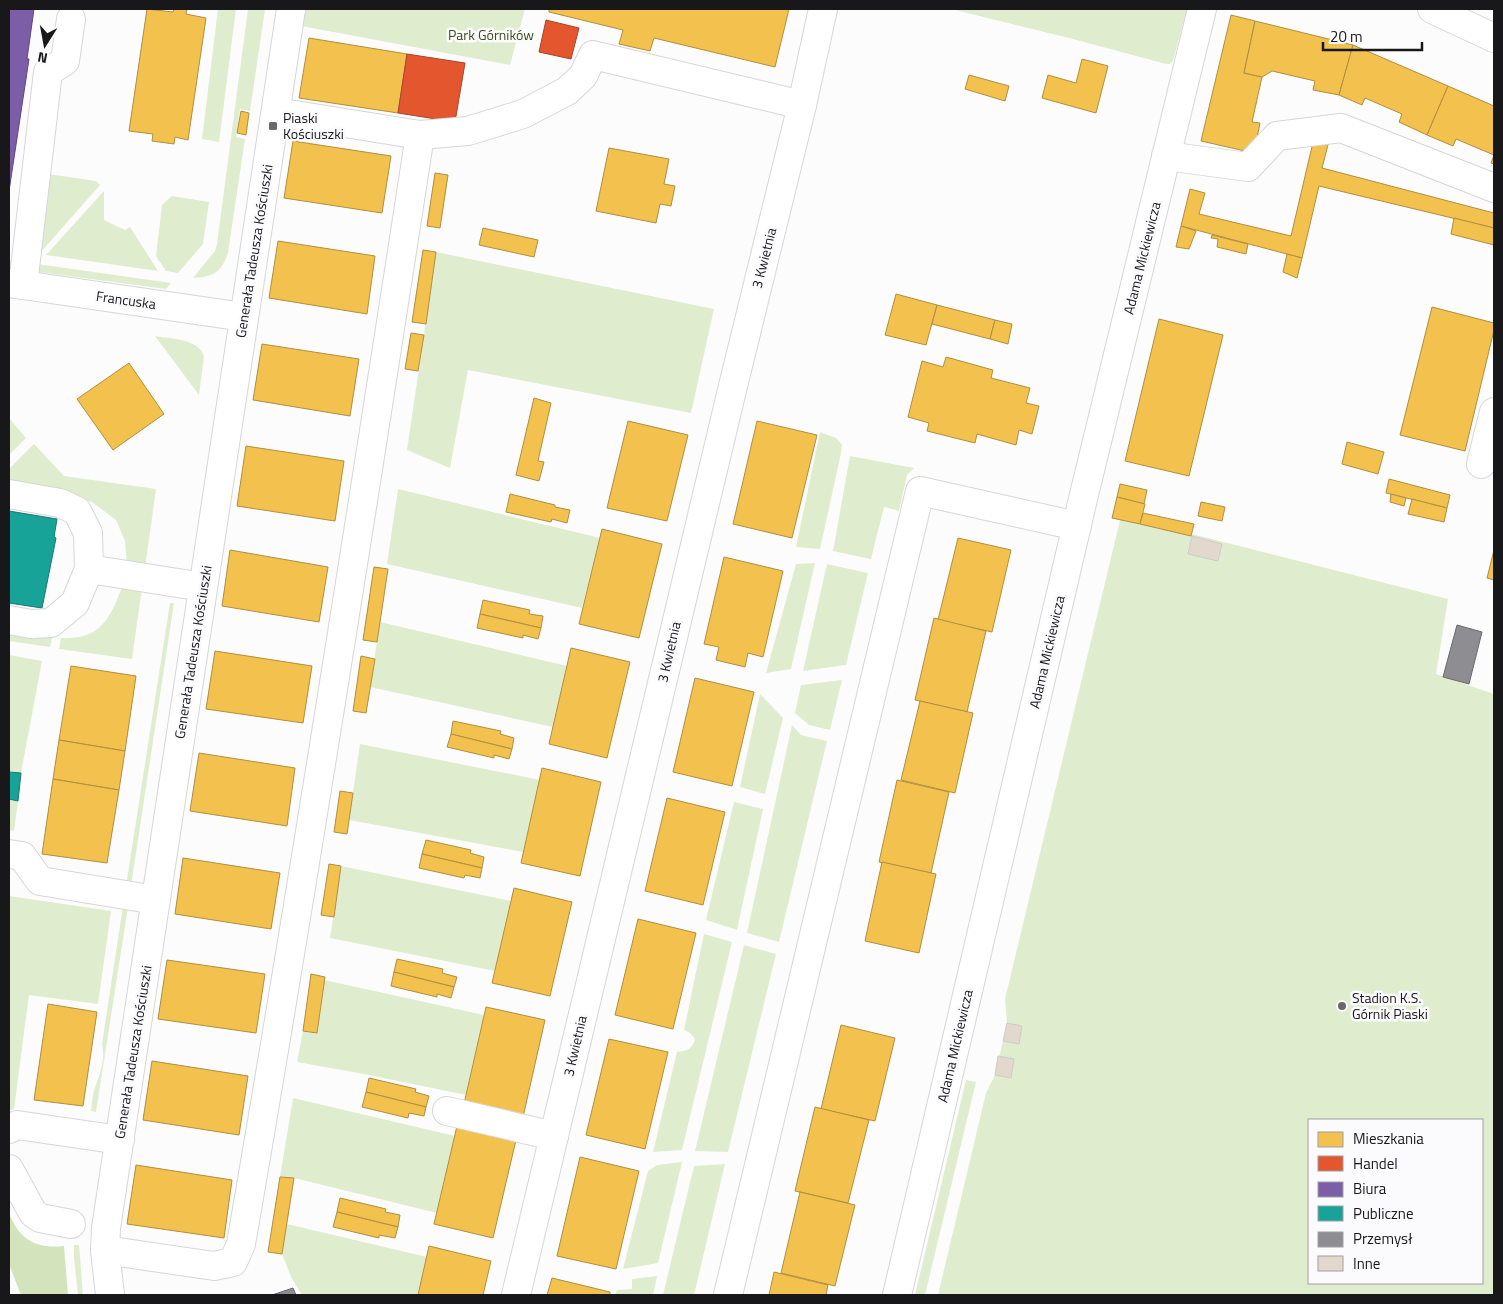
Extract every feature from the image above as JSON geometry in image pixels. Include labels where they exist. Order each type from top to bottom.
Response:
[{"type":"street","name":"Generała Tadeusza Kościuszki","points":[[110,1295],[105,1250],[106,1228],[292,9]]},
{"type":"street","name":"3 Kwietnia","points":[[516,1295],[802,105],[823,9]]},
{"type":"street","name":"Adama Mickiewicza","points":[[897,1295],[1077,526],[1202,9]]},
{"type":"street","points":[[1432,9],[1494,38]]},
{"type":"street","points":[[16,284],[48,72],[65,61],[71,20]]},
{"type":"street","points":[[276,112],[420,135],[468,131],[523,114],[567,91],[583,76],[593,55],[802,105]]},
{"type":"street","points":[[1166,156],[1248,167],[1277,136],[1341,128],[1494,188]]},
{"type":"street","points":[[105,1250],[214,1266],[233,1262],[241,1244],[310,843],[420,135]]},
{"type":"street","name":"Francuska","points":[[16,284],[244,317]]},
{"type":"street","points":[[1481,464],[1494,412]]},
{"type":"street","points":[[728,1295],[920,491],[1077,526]]},
{"type":"street","points":[[9,494],[60,503],[77,511],[88,533],[88,568],[75,603],[51,623],[32,624],[9,620]]},
{"type":"street","points":[[88,568],[125,576],[203,587]]},
{"type":"street","points":[[9,854],[22,856],[40,881],[156,900]]},
{"type":"street","points":[[447,1111],[554,1136]]},
{"type":"street","points":[[9,1129],[18,1125],[120,1140]]},
{"type":"street","points":[[9,1169],[33,1213],[40,1218],[71,1224]]},
{"type":"green space","points":[[218,9],[236,9],[219,142],[202,139]]},
{"type":"green space","points":[[248,9],[265,9],[250,111],[240,109],[236,137],[245,139],[228,253],[222,265],[215,273],[193,278],[215,251],[217,244]]},
{"type":"green space","name":"Park Górników","points":[[299,9],[525,9],[510,65],[296,25]]},
{"type":"green space","points":[[951,9],[1187,9],[1173,61],[1170,64],[1166,64]]},
{"type":"green space","points":[[48,174],[96,181],[100,185],[40,253]]},
{"type":"green space","points":[[104,191],[104,220],[125,230],[130,227],[158,271],[46,255]]},
{"type":"green space","points":[[172,196],[209,202],[203,244],[178,273],[166,271],[156,256],[162,205]]},
{"type":"green space","points":[[436,252],[714,309],[691,413],[468,370],[450,468],[407,450]]},
{"type":"green space","points":[[9,260],[171,283],[166,289],[9,268]]},
{"type":"green space","points":[[155,336],[183,340],[201,350],[204,356],[199,395]]},
{"type":"green space","points":[[9,418],[26,438],[9,455]]},
{"type":"green space","points":[[820,432],[836,438],[842,445],[841,453],[820,549],[796,547]]},
{"type":"green space","points":[[34,444],[64,476],[156,489],[145,568],[127,565],[125,541],[116,520],[92,502],[9,483],[9,469]]},
{"type":"green space","points":[[850,456],[914,468],[907,475],[899,511],[884,507],[871,559],[833,551]]},
{"type":"green space","points":[[398,489],[600,538],[582,608],[387,564]]},
{"type":"green space","points":[[1121,516],[1448,599],[1436,674],[1494,694],[1494,1295],[938,1295],[986,1093],[995,1075],[1007,1023],[1005,999]]},
{"type":"green space","points":[[815,563],[791,669],[766,673],[796,564]]},
{"type":"green space","points":[[827,564],[868,573],[846,665],[803,671]]},
{"type":"green space","points":[[123,585],[142,588],[132,659],[59,649],[61,638],[75,638],[86,635],[102,625],[108,617]]},
{"type":"green space","points":[[170,603],[174,603],[131,886],[126,886]]},
{"type":"green space","points":[[380,622],[567,666],[553,727],[370,687]]},
{"type":"green space","points":[[9,631],[52,638],[50,647],[9,641]]},
{"type":"green space","points":[[9,655],[42,661],[21,773],[9,772]]},
{"type":"green space","points":[[842,680],[830,730],[809,725],[795,713],[801,685]]},
{"type":"green space","points":[[760,694],[783,718],[765,794],[740,787]]},
{"type":"green space","points":[[792,725],[801,735],[827,741],[779,942],[747,933]]},
{"type":"green space","points":[[360,744],[540,780],[523,852],[349,820]]},
{"type":"green space","points":[[9,799],[18,801],[14,831],[9,830]]},
{"type":"green space","points":[[734,802],[763,809],[737,930],[706,920]]},
{"type":"green space","points":[[341,866],[511,901],[495,971],[330,938]]},
{"type":"green space","points":[[9,896],[111,911],[98,1004],[29,995],[14,1109],[9,1111]]},
{"type":"green space","points":[[123,906],[128,907],[96,1112],[91,1111],[92,1098],[103,1062],[102,1044]]},
{"type":"green space","points":[[704,934],[732,942],[682,1150],[653,1152],[677,1052],[689,1049],[695,1039],[684,1030]]},
{"type":"green space","points":[[744,945],[776,954],[728,1152],[695,1151]]},
{"type":"green space","points":[[324,980],[484,1015],[466,1095],[297,1062],[303,1031]]},
{"type":"green space","points":[[966,1080],[976,1082],[925,1295],[915,1295]]},
{"type":"green space","points":[[293,1098],[455,1136],[437,1213],[294,1178],[280,1177]]},
{"type":"green space","points":[[682,1162],[658,1263],[623,1269],[648,1171],[657,1165]]},
{"type":"green space","points":[[725,1164],[694,1295],[663,1295],[694,1166]]},
{"type":"green space","points":[[9,1213],[18,1230],[29,1240],[45,1246],[64,1246],[68,1295],[21,1295],[9,1264]]},
{"type":"green space","points":[[287,1224],[427,1257],[418,1295],[302,1295],[291,1277],[282,1254]]},
{"type":"green space","points":[[74,1245],[79,1245],[83,1295],[78,1295]]},
{"type":"green space","points":[[657,1276],[653,1295],[615,1295],[617,1290],[632,1289],[632,1279]]},
{"type":"building: Mieszkania","points":[[147,9],[173,12],[174,9],[187,9],[186,14],[206,18],[188,140],[175,137],[174,144],[152,141],[153,134],[129,131]]},
{"type":"building: Mieszkania","points":[[549,9],[789,9],[775,67],[654,38],[650,51],[619,44],[623,30],[549,12]]},
{"type":"building: Mieszkania","points":[[1231,15],[1255,21],[1244,73],[1262,77],[1252,122],[1260,123],[1254,153],[1201,141]]},
{"type":"building: Mieszkania","points":[[1255,21],[1353,45],[1339,95],[1313,90],[1315,81],[1272,71],[1262,77],[1244,73]]},
{"type":"building: Mieszkania","points":[[309,38],[407,54],[398,113],[299,98]]},
{"type":"building: Mieszkania","points":[[1353,45],[1448,86],[1427,135],[1399,122],[1402,114],[1365,98],[1362,105],[1339,95]]},
{"type":"building: Mieszkania","points":[[1082,59],[1108,66],[1096,113],[1042,98],[1048,75],[1076,83]]},
{"type":"building: Mieszkania","points":[[969,75],[1009,86],[1005,101],[965,89]]},
{"type":"building: Mieszkania","points":[[1448,86],[1494,106],[1494,155],[1456,139],[1453,146],[1427,135]]},
{"type":"building: Mieszkania","points":[[241,111],[249,113],[246,135],[237,133]]},
{"type":"building: Mieszkania","points":[[1314,138],[1329,141],[1322,168],[1494,213],[1494,228],[1319,186],[1302,258],[1181,226],[1190,189],[1205,193],[1199,214],[1291,236]]},
{"type":"building: Mieszkania","points":[[293,141],[391,156],[382,213],[284,198]]},
{"type":"building: Mieszkania","points":[[609,148],[669,159],[664,184],[675,186],[671,206],[660,204],[656,223],[596,211]]},
{"type":"building: Mieszkania","points":[[435,173],[448,175],[440,228],[427,226]]},
{"type":"building: Mieszkania","points":[[1454,218],[1494,228],[1494,245],[1451,234]]},
{"type":"building: Mieszkania","points":[[1181,226],[1196,231],[1189,249],[1176,247]]},
{"type":"building: Mieszkania","points":[[483,228],[538,240],[534,257],[479,245]]},
{"type":"building: Mieszkania","points":[[1212,235],[1248,244],[1246,254],[1217,247],[1218,239],[1211,238]]},
{"type":"building: Mieszkania","points":[[278,241],[375,256],[367,314],[269,298]]},
{"type":"building: Mieszkania","points":[[423,250],[436,252],[426,324],[412,322]]},
{"type":"building: Mieszkania","points":[[1287,254],[1302,258],[1297,278],[1283,272]]},
{"type":"building: Mieszkania","points":[[896,294],[937,305],[926,345],[885,335]]},
{"type":"building: Mieszkania","points":[[937,305],[995,320],[990,339],[932,324]]},
{"type":"building: Mieszkania","points":[[1432,307],[1494,323],[1494,330],[1465,451],[1400,435]]},
{"type":"building: Mieszkania","points":[[1159,319],[1223,335],[1189,476],[1125,461]]},
{"type":"building: Mieszkania","points":[[995,320],[1012,324],[1008,344],[990,339]]},
{"type":"building: Mieszkania","points":[[411,333],[424,335],[418,371],[405,369]]},
{"type":"building: Mieszkania","points":[[262,344],[359,359],[350,416],[253,400]]},
{"type":"building: Mieszkania","points":[[946,357],[993,370],[991,378],[1030,388],[1026,403],[1039,406],[1032,434],[1019,430],[1016,445],[977,434],[975,443],[927,431],[929,423],[908,417],[922,361],[943,367]]},
{"type":"building: Mieszkania","points":[[129,363],[164,414],[113,450],[77,399]]},
{"type":"building: Mieszkania","points":[[534,398],[551,403],[538,461],[544,462],[539,481],[516,475]]},
{"type":"building: Mieszkania","points":[[628,421],[688,435],[667,521],[607,508]]},
{"type":"building: Mieszkania","points":[[757,421],[817,435],[792,538],[733,524]]},
{"type":"building: Mieszkania","points":[[1347,442],[1384,452],[1378,474],[1342,464]]},
{"type":"building: Mieszkania","points":[[246,446],[344,461],[335,521],[237,506]]},
{"type":"building: Mieszkania","points":[[1389,479],[1450,495],[1447,508],[1386,493]]},
{"type":"building: Mieszkania","points":[[1120,484],[1147,490],[1144,504],[1117,497]]},
{"type":"building: Mieszkania","points":[[510,494],[570,510],[567,523],[552,519],[551,522],[506,512]]},
{"type":"building: Mieszkania","points":[[1391,494],[1406,498],[1404,506],[1390,502]]},
{"type":"building: Mieszkania","points":[[1117,497],[1145,504],[1140,524],[1112,518]]},
{"type":"building: Mieszkania","points":[[1412,499],[1447,508],[1444,522],[1408,514]]},
{"type":"building: Mieszkania","points":[[1201,502],[1225,507],[1222,521],[1198,516]]},
{"type":"building: Mieszkania","points":[[1143,513],[1194,524],[1191,536],[1140,524]]},
{"type":"building: Mieszkania","points":[[602,529],[662,544],[639,638],[579,624]]},
{"type":"building: Mieszkania","points":[[958,538],[1011,550],[992,632],[938,620]]},
{"type":"building: Mieszkania","points":[[230,550],[328,567],[319,622],[222,606]]},
{"type":"building: Mieszkania","points":[[1494,550],[1494,580],[1487,578]]},
{"type":"building: Mieszkania","points":[[724,557],[783,571],[763,657],[748,653],[745,667],[716,660],[719,647],[704,644]]},
{"type":"building: Mieszkania","points":[[374,567],[388,569],[377,642],[363,640]]},
{"type":"building: Mieszkania","points":[[483,600],[530,610],[529,614],[543,616],[541,628],[480,614]]},
{"type":"building: Mieszkania","points":[[480,614],[541,628],[538,639],[523,635],[523,638],[477,628]]},
{"type":"building: Mieszkania","points":[[934,618],[986,631],[967,712],[915,700]]},
{"type":"building: Mieszkania","points":[[571,648],[630,662],[607,758],[549,744]]},
{"type":"building: Mieszkania","points":[[215,651],[312,666],[303,723],[206,709]]},
{"type":"building: Mieszkania","points":[[361,656],[375,659],[366,713],[353,711]]},
{"type":"building: Mieszkania","points":[[71,666],[136,676],[125,751],[59,740]]},
{"type":"building: Mieszkania","points":[[695,678],[754,692],[732,786],[673,772]]},
{"type":"building: Mieszkania","points":[[920,701],[973,713],[955,793],[901,780]]},
{"type":"building: Mieszkania","points":[[453,721],[501,731],[500,734],[514,738],[512,749],[451,734]]},
{"type":"building: Mieszkania","points":[[451,734],[512,749],[509,759],[494,755],[494,758],[447,747]]},
{"type":"building: Mieszkania","points":[[59,740],[125,751],[119,790],[53,779]]},
{"type":"building: Mieszkania","points":[[199,753],[295,768],[287,826],[190,811]]},
{"type":"building: Mieszkania","points":[[542,768],[601,782],[580,876],[521,863]]},
{"type":"building: Mieszkania","points":[[53,779],[119,790],[107,863],[42,854]]},
{"type":"building: Mieszkania","points":[[897,780],[949,792],[931,873],[879,862]]},
{"type":"building: Mieszkania","points":[[340,791],[353,793],[347,834],[334,832]]},
{"type":"building: Mieszkania","points":[[667,798],[725,812],[703,905],[645,891]]},
{"type":"building: Mieszkania","points":[[426,840],[471,850],[470,853],[484,857],[482,868],[422,854]]},
{"type":"building: Mieszkania","points":[[422,854],[482,868],[480,878],[465,875],[464,878],[419,868]]},
{"type":"building: Mieszkania","points":[[183,858],[280,873],[271,929],[175,914]]},
{"type":"building: Mieszkania","points":[[882,862],[936,874],[919,953],[865,941]]},
{"type":"building: Mieszkania","points":[[329,864],[341,866],[334,917],[321,915]]},
{"type":"building: Mieszkania","points":[[514,888],[572,902],[550,996],[492,983]]},
{"type":"building: Mieszkania","points":[[638,919],[696,933],[673,1029],[615,1015]]},
{"type":"building: Mieszkania","points":[[397,959],[443,969],[442,973],[457,977],[454,987],[394,972]]},
{"type":"building: Mieszkania","points":[[167,960],[265,974],[256,1033],[158,1019]]},
{"type":"building: Mieszkania","points":[[394,972],[454,987],[451,998],[437,994],[437,997],[391,986]]},
{"type":"building: Mieszkania","points":[[311,974],[325,977],[317,1033],[303,1031]]},
{"type":"building: Mieszkania","points":[[48,1004],[97,1012],[83,1106],[34,1100]]},
{"type":"building: Mieszkania","points":[[486,1007],[545,1020],[523,1117],[464,1104]]},
{"type":"building: Mieszkania","points":[[841,1025],[895,1038],[875,1121],[821,1109]]},
{"type":"building: Mieszkania","points":[[609,1039],[668,1052],[645,1149],[586,1135]]},
{"type":"building: Mieszkania","points":[[152,1061],[248,1076],[239,1135],[143,1120]]},
{"type":"building: Mieszkania","points":[[369,1078],[416,1089],[415,1092],[429,1096],[426,1107],[366,1092]]},
{"type":"building: Mieszkania","points":[[366,1092],[426,1107],[424,1116],[409,1113],[408,1118],[362,1107]]},
{"type":"building: Mieszkania","points":[[815,1107],[869,1120],[848,1203],[795,1191]]},
{"type":"building: Mieszkania","points":[[457,1126],[516,1140],[493,1238],[434,1224]]},
{"type":"building: Mieszkania","points":[[580,1157],[639,1171],[616,1269],[557,1256]]},
{"type":"building: Mieszkania","points":[[136,1165],[232,1180],[224,1238],[127,1224]]},
{"type":"building: Mieszkania","points":[[280,1177],[294,1178],[282,1254],[268,1252]]},
{"type":"building: Mieszkania","points":[[800,1192],[855,1205],[835,1286],[781,1273]]},
{"type":"building: Mieszkania","points":[[340,1198],[386,1209],[385,1212],[400,1215],[398,1227],[337,1212]]},
{"type":"building: Mieszkania","points":[[337,1212],[398,1227],[395,1238],[379,1235],[379,1238],[333,1227]]},
{"type":"building: Mieszkania","points":[[429,1246],[491,1261],[483,1295],[418,1295]]},
{"type":"building: Mieszkania","points":[[774,1272],[828,1285],[826,1295],[769,1295]]},
{"type":"building: Mieszkania","points":[[552,1278],[610,1292],[610,1295],[547,1295]]},
{"type":"building: Handel","points":[[546,20],[579,28],[571,59],[539,52]]},
{"type":"building: Handel","points":[[407,54],[465,63],[455,122],[398,113]]},
{"type":"building: Biura","points":[[9,9],[34,9],[27,59],[29,59],[9,191]]},
{"type":"building: Publiczne","points":[[9,511],[57,519],[54,537],[56,538],[42,608],[9,603]]},
{"type":"building: Publiczne","points":[[9,772],[21,773],[18,801],[9,799]]},
{"type":"building: Przemysł","points":[[1457,625],[1482,632],[1469,684],[1443,677]]},
{"type":"building: Przemysł","points":[[293,1288],[296,1295],[272,1295]]},
{"type":"building: Inne","points":[[1192,536],[1222,544],[1218,561],[1188,554]]},
{"type":"building: Inne","points":[[1007,1023],[1022,1026],[1019,1044],[1003,1041]]},
{"type":"building: Inne","points":[[998,1056],[1014,1059],[1011,1078],[995,1075]]},
{"type":"place","name":"Piaski Kościuszki","points":[[273,126]]},
{"type":"place","name":"Stadion K.S. Górnik Piaski","points":[[1342,1006]]}]
